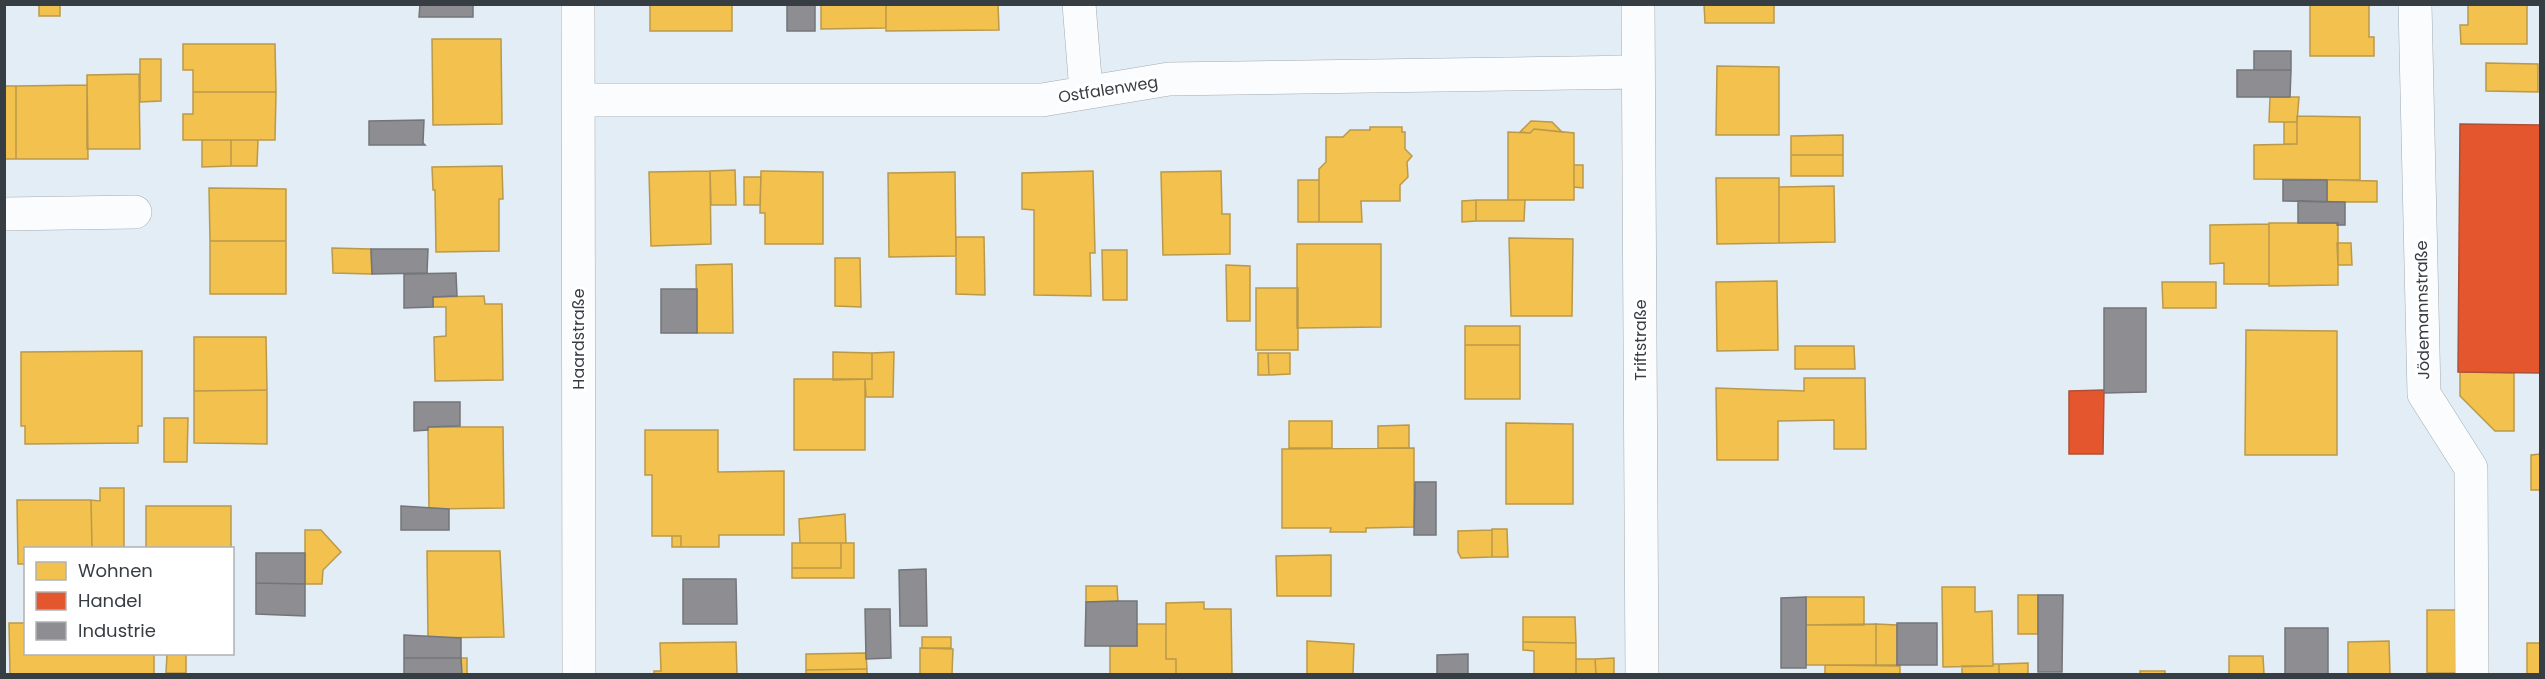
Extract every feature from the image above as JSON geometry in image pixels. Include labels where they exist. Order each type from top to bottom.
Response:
[{"type":"street","name":"Haardstraße","points":[[578,4],[579,675]]},
{"type":"street","points":[[1078,4],[1086,91]]},
{"type":"street","name":"Triftstraße","points":[[1638,4],[1642,675]]},
{"type":"street","name":"Jödemannstraße","points":[[2415,4],[2424,394],[2471,468],[2472,675]]},
{"type":"street","name":"Ostfalenweg","points":[[579,100],[1042,100],[1169,79],[1638,72]]},
{"type":"street","points":[[4,214],[135,212]]},
{"type":"building: Wohnen","points":[[39,4],[60,4],[60,16],[39,16]]},
{"type":"building: Wohnen","points":[[650,4],[732,4],[732,31],[650,31]]},
{"type":"building: Wohnen","points":[[821,4],[886,4],[886,28],[821,29]]},
{"type":"building: Wohnen","points":[[886,4],[998,4],[999,30],[886,31]]},
{"type":"building: Wohnen","points":[[1704,4],[1774,4],[1774,23],[1705,23]]},
{"type":"building: Wohnen","points":[[2310,4],[2369,4],[2369,37],[2374,37],[2374,56],[2310,56]]},
{"type":"building: Wohnen","points":[[2468,4],[2527,4],[2527,44],[2461,44],[2460,25],[2468,25]]},
{"type":"building: Wohnen","points":[[432,39],[501,39],[502,124],[433,125]]},
{"type":"building: Wohnen","points":[[183,44],[275,44],[276,92],[193,92],[193,70],[183,70]]},
{"type":"building: Wohnen","points":[[140,59],[161,59],[161,101],[140,102]]},
{"type":"building: Wohnen","points":[[2486,63],[2538,64],[2538,92],[2486,91]]},
{"type":"building: Wohnen","points":[[1717,66],[1779,67],[1779,135],[1716,135]]},
{"type":"building: Wohnen","points":[[139,74],[140,149],[87,149],[87,75]]},
{"type":"building: Wohnen","points":[[87,75],[88,159],[16,159],[16,86],[87,85]]},
{"type":"building: Wohnen","points":[[4,86],[16,86],[16,159],[4,159]]},
{"type":"building: Wohnen","points":[[193,92],[276,92],[275,140],[183,140],[183,114],[193,114]]},
{"type":"building: Wohnen","points":[[2270,97],[2299,97],[2297,122],[2269,122]]},
{"type":"building: Wohnen","points":[[2297,116],[2360,117],[2360,180],[2254,179],[2254,145],[2297,144]]},
{"type":"building: Wohnen","points":[[1531,121],[1552,122],[1562,132],[1534,129],[1530,133],[1520,132]]},
{"type":"building: Wohnen","points":[[2284,122],[2297,122],[2297,144],[2284,144]]},
{"type":"building: Wohnen","points":[[1370,127],[1402,127],[1402,132],[1405,132],[1405,149],[1412,156],[1407,162],[1408,177],[1400,185],[1400,201],[1361,201],[1362,222],[1319,222],[1319,169],[1326,162],[1326,137],[1343,137],[1350,130],[1370,130]]},
{"type":"building: Wohnen","points":[[1534,129],[1574,133],[1574,200],[1508,200],[1508,132],[1530,133]]},
{"type":"building: Wohnen","points":[[1843,135],[1843,155],[1791,155],[1791,136]]},
{"type":"building: Wohnen","points":[[202,140],[231,140],[231,166],[202,167]]},
{"type":"building: Wohnen","points":[[231,140],[258,140],[257,166],[231,166]]},
{"type":"building: Wohnen","points":[[1791,155],[1843,155],[1843,176],[1791,176]]},
{"type":"building: Wohnen","points":[[1574,165],[1583,165],[1583,188],[1574,187]]},
{"type":"building: Wohnen","points":[[502,166],[503,199],[499,199],[499,251],[436,252],[435,190],[433,190],[432,167]]},
{"type":"building: Wohnen","points":[[735,170],[736,205],[711,205],[710,171]]},
{"type":"building: Wohnen","points":[[710,171],[711,244],[651,246],[649,172]]},
{"type":"building: Wohnen","points":[[761,171],[823,172],[823,244],[765,244],[765,213],[760,213]]},
{"type":"building: Wohnen","points":[[1093,171],[1095,253],[1090,253],[1091,296],[1034,295],[1034,210],[1022,209],[1022,173]]},
{"type":"building: Wohnen","points":[[1221,171],[1222,214],[1230,214],[1230,254],[1163,255],[1161,172]]},
{"type":"building: Wohnen","points":[[955,172],[956,256],[889,257],[888,173]]},
{"type":"building: Wohnen","points":[[744,177],[761,177],[760,205],[744,205]]},
{"type":"building: Wohnen","points":[[1716,178],[1779,178],[1779,243],[1717,244]]},
{"type":"building: Wohnen","points":[[1298,180],[1319,180],[1319,222],[1298,222]]},
{"type":"building: Wohnen","points":[[2327,180],[2377,181],[2377,202],[2327,202]]},
{"type":"building: Wohnen","points":[[1834,186],[1835,242],[1779,243],[1779,187]]},
{"type":"building: Wohnen","points":[[209,188],[286,189],[286,241],[210,241]]},
{"type":"building: Wohnen","points":[[1476,200],[1476,221],[1462,222],[1462,201]]},
{"type":"building: Wohnen","points":[[1476,200],[1525,200],[1524,221],[1476,221]]},
{"type":"building: Wohnen","points":[[2269,223],[2338,223],[2338,285],[2269,286]]},
{"type":"building: Wohnen","points":[[2269,224],[2269,284],[2224,284],[2224,263],[2210,264],[2210,225]]},
{"type":"building: Wohnen","points":[[956,237],[984,237],[985,295],[956,294]]},
{"type":"building: Wohnen","points":[[1509,238],[1573,239],[1572,316],[1511,316]]},
{"type":"building: Wohnen","points":[[210,241],[286,241],[286,294],[210,294]]},
{"type":"building: Wohnen","points":[[2337,243],[2351,243],[2352,265],[2338,265]]},
{"type":"building: Wohnen","points":[[1297,244],[1381,244],[1381,327],[1297,328]]},
{"type":"building: Wohnen","points":[[332,248],[371,249],[372,274],[333,273]]},
{"type":"building: Wohnen","points":[[1102,250],[1127,250],[1127,300],[1103,300]]},
{"type":"building: Wohnen","points":[[835,258],[860,258],[861,307],[835,306]]},
{"type":"building: Wohnen","points":[[732,264],[733,333],[697,333],[696,265]]},
{"type":"building: Wohnen","points":[[1226,265],[1250,266],[1250,321],[1227,321]]},
{"type":"building: Wohnen","points":[[1777,281],[1778,350],[1717,351],[1716,282]]},
{"type":"building: Wohnen","points":[[2162,282],[2216,282],[2216,308],[2163,308]]},
{"type":"building: Wohnen","points":[[1256,288],[1298,288],[1298,350],[1256,350]]},
{"type":"building: Wohnen","points":[[484,296],[485,304],[502,304],[503,380],[435,381],[434,337],[446,336],[446,307],[433,307],[433,297]]},
{"type":"building: Wohnen","points":[[1465,326],[1520,326],[1520,345],[1465,345]]},
{"type":"building: Wohnen","points":[[2246,330],[2337,331],[2337,455],[2245,455]]},
{"type":"building: Wohnen","points":[[194,337],[266,337],[267,390],[194,391]]},
{"type":"building: Wohnen","points":[[1465,345],[1520,345],[1520,399],[1465,399]]},
{"type":"building: Wohnen","points":[[1795,346],[1854,346],[1855,369],[1795,369]]},
{"type":"building: Wohnen","points":[[142,351],[142,426],[138,426],[138,443],[25,444],[25,426],[21,426],[21,352]]},
{"type":"building: Wohnen","points":[[833,352],[872,353],[872,379],[833,380]]},
{"type":"building: Wohnen","points":[[894,352],[893,397],[866,397],[865,379],[872,379],[872,353]]},
{"type":"building: Wohnen","points":[[1258,353],[1268,353],[1269,375],[1258,375]]},
{"type":"building: Wohnen","points":[[1268,353],[1290,353],[1290,374],[1269,375]]},
{"type":"building: Wohnen","points":[[2460,372],[2514,373],[2514,431],[2495,431],[2460,396]]},
{"type":"building: Wohnen","points":[[1804,378],[1865,378],[1866,449],[1834,449],[1834,420],[1778,421],[1778,460],[1717,460],[1716,388],[1804,391]]},
{"type":"building: Wohnen","points":[[794,379],[865,379],[865,450],[794,450]]},
{"type":"building: Wohnen","points":[[267,390],[267,444],[194,443],[194,391]]},
{"type":"building: Wohnen","points":[[164,418],[188,418],[187,462],[164,462]]},
{"type":"building: Wohnen","points":[[1289,421],[1332,421],[1332,448],[1289,448]]},
{"type":"building: Wohnen","points":[[1506,423],[1573,424],[1573,504],[1506,504]]},
{"type":"building: Wohnen","points":[[1409,425],[1409,448],[1378,448],[1378,426]]},
{"type":"building: Wohnen","points":[[428,427],[503,427],[504,508],[429,509]]},
{"type":"building: Wohnen","points":[[645,430],[718,430],[718,472],[784,471],[784,535],[719,535],[719,547],[681,547],[681,536],[652,536],[652,475],[645,475]]},
{"type":"building: Wohnen","points":[[1414,448],[1414,527],[1366,528],[1366,532],[1330,532],[1331,528],[1282,528],[1282,449]]},
{"type":"building: Wohnen","points":[[2540,454],[2540,490],[2531,490],[2531,455]]},
{"type":"building: Wohnen","points":[[100,488],[124,488],[124,547],[92,547],[91,500],[100,501]]},
{"type":"building: Wohnen","points":[[17,500],[91,500],[92,547],[24,547],[24,564],[18,564]]},
{"type":"building: Wohnen","points":[[146,506],[231,506],[231,547],[146,547]]},
{"type":"building: Wohnen","points":[[845,514],[846,543],[800,543],[799,519]]},
{"type":"building: Wohnen","points":[[1492,529],[1507,529],[1508,557],[1492,557]]},
{"type":"building: Wohnen","points":[[305,530],[321,530],[341,552],[323,570],[322,584],[305,584]]},
{"type":"building: Wohnen","points":[[1492,530],[1492,557],[1461,558],[1458,552],[1458,531]]},
{"type":"building: Wohnen","points":[[672,536],[681,536],[681,547],[672,547]]},
{"type":"building: Wohnen","points":[[792,543],[841,543],[841,568],[792,568]]},
{"type":"building: Wohnen","points":[[841,543],[854,543],[854,578],[792,578],[792,568],[841,568]]},
{"type":"building: Wohnen","points":[[427,551],[500,551],[504,637],[428,638]]},
{"type":"building: Wohnen","points":[[1331,555],[1331,596],[1277,596],[1276,556]]},
{"type":"building: Wohnen","points":[[1086,586],[1117,586],[1118,602],[1086,602]]},
{"type":"building: Wohnen","points":[[1942,587],[1975,587],[1975,612],[1992,611],[1993,666],[1943,667]]},
{"type":"building: Wohnen","points":[[2018,595],[2038,595],[2038,634],[2018,634]]},
{"type":"building: Wohnen","points":[[1806,597],[1864,597],[1864,625],[1806,625]]},
{"type":"building: Wohnen","points":[[1204,602],[1204,609],[1231,609],[1232,674],[1176,674],[1176,659],[1166,659],[1166,603]]},
{"type":"building: Wohnen","points":[[2427,610],[2456,610],[2456,673],[2427,673]]},
{"type":"building: Wohnen","points":[[1523,617],[1575,617],[1576,643],[1523,642]]},
{"type":"building: Wohnen","points":[[9,623],[24,623],[24,655],[154,655],[154,674],[10,674]]},
{"type":"building: Wohnen","points":[[1136,624],[1166,624],[1166,659],[1176,659],[1176,674],[1110,674],[1110,646],[1137,646]]},
{"type":"building: Wohnen","points":[[1876,624],[1876,665],[1806,665],[1806,625]]},
{"type":"building: Wohnen","points":[[1876,624],[1897,625],[1897,665],[1876,665]]},
{"type":"building: Wohnen","points":[[922,637],[951,637],[951,648],[922,648]]},
{"type":"building: Wohnen","points":[[1307,641],[1354,644],[1353,674],[1307,674]]},
{"type":"building: Wohnen","points":[[2389,641],[2390,674],[2348,674],[2348,642]]},
{"type":"building: Wohnen","points":[[736,642],[737,674],[654,674],[654,671],[661,671],[660,643]]},
{"type":"building: Wohnen","points":[[1523,642],[1576,643],[1576,674],[1534,674],[1534,651],[1523,650]]},
{"type":"building: Wohnen","points":[[2527,643],[2540,643],[2540,674],[2527,674]]},
{"type":"building: Wohnen","points":[[920,648],[953,649],[952,674],[920,674]]},
{"type":"building: Wohnen","points":[[866,653],[867,669],[806,670],[806,654]]},
{"type":"building: Wohnen","points":[[167,655],[186,655],[186,673],[166,673]]},
{"type":"building: Wohnen","points":[[2229,656],[2263,656],[2264,674],[2229,674]]},
{"type":"building: Wohnen","points":[[461,658],[467,658],[467,674],[461,674]]},
{"type":"building: Wohnen","points":[[1614,658],[1614,674],[1596,674],[1595,659]]},
{"type":"building: Wohnen","points":[[1576,659],[1595,659],[1596,674],[1576,674]]},
{"type":"building: Wohnen","points":[[2028,663],[2028,674],[1999,674],[1999,664]]},
{"type":"building: Wohnen","points":[[1993,664],[1999,664],[1999,674],[1962,674],[1962,666],[1993,666]]},
{"type":"building: Wohnen","points":[[1825,665],[1900,666],[1900,674],[1825,674]]},
{"type":"building: Wohnen","points":[[867,669],[867,674],[806,674],[806,670]]},
{"type":"building: Wohnen","points":[[2140,671],[2165,671],[2165,674],[2140,674]]},
{"type":"building: Handel","points":[[2460,124],[2540,125],[2540,373],[2458,372]]},
{"type":"building: Handel","points":[[2104,390],[2103,454],[2069,454],[2069,391]]},
{"type":"building: Industrie","points":[[420,4],[473,4],[473,17],[419,17]]},
{"type":"building: Industrie","points":[[787,4],[815,4],[815,31],[787,31]]},
{"type":"building: Industrie","points":[[2254,51],[2291,51],[2291,70],[2254,70]]},
{"type":"building: Industrie","points":[[2237,70],[2291,70],[2290,97],[2237,97]]},
{"type":"building: Industrie","points":[[424,120],[423,143],[425,145],[369,145],[369,121]]},
{"type":"building: Industrie","points":[[2283,180],[2327,180],[2327,202],[2283,201]]},
{"type":"building: Industrie","points":[[2298,201],[2345,202],[2345,225],[2298,223]]},
{"type":"building: Industrie","points":[[371,249],[428,249],[427,273],[372,274]]},
{"type":"building: Industrie","points":[[456,273],[457,296],[433,297],[433,307],[404,308],[404,274]]},
{"type":"building: Industrie","points":[[661,289],[697,289],[697,333],[661,333]]},
{"type":"building: Industrie","points":[[2104,308],[2146,308],[2146,392],[2104,393]]},
{"type":"building: Industrie","points":[[414,402],[460,402],[460,426],[428,427],[428,430],[414,431]]},
{"type":"building: Industrie","points":[[1415,482],[1436,482],[1436,535],[1414,535]]},
{"type":"building: Industrie","points":[[401,506],[449,509],[449,530],[401,530]]},
{"type":"building: Industrie","points":[[256,553],[305,553],[305,584],[256,583]]},
{"type":"building: Industrie","points":[[926,569],[927,626],[900,626],[899,570]]},
{"type":"building: Industrie","points":[[683,579],[736,579],[737,624],[683,624]]},
{"type":"building: Industrie","points":[[256,583],[305,584],[305,616],[256,614]]},
{"type":"building: Industrie","points":[[2038,595],[2063,595],[2062,672],[2038,672]]},
{"type":"building: Industrie","points":[[1806,597],[1806,668],[1781,668],[1781,598]]},
{"type":"building: Industrie","points":[[1137,601],[1137,646],[1085,646],[1086,602]]},
{"type":"building: Industrie","points":[[865,609],[890,609],[891,658],[866,659]]},
{"type":"building: Industrie","points":[[1897,623],[1937,623],[1937,665],[1897,665]]},
{"type":"building: Industrie","points":[[2285,628],[2328,628],[2328,674],[2285,674]]},
{"type":"building: Industrie","points":[[404,635],[461,638],[461,658],[404,658]]},
{"type":"building: Industrie","points":[[1468,654],[1468,674],[1437,674],[1437,655]]},
{"type":"building: Industrie","points":[[404,658],[461,658],[462,674],[404,674]]}]
